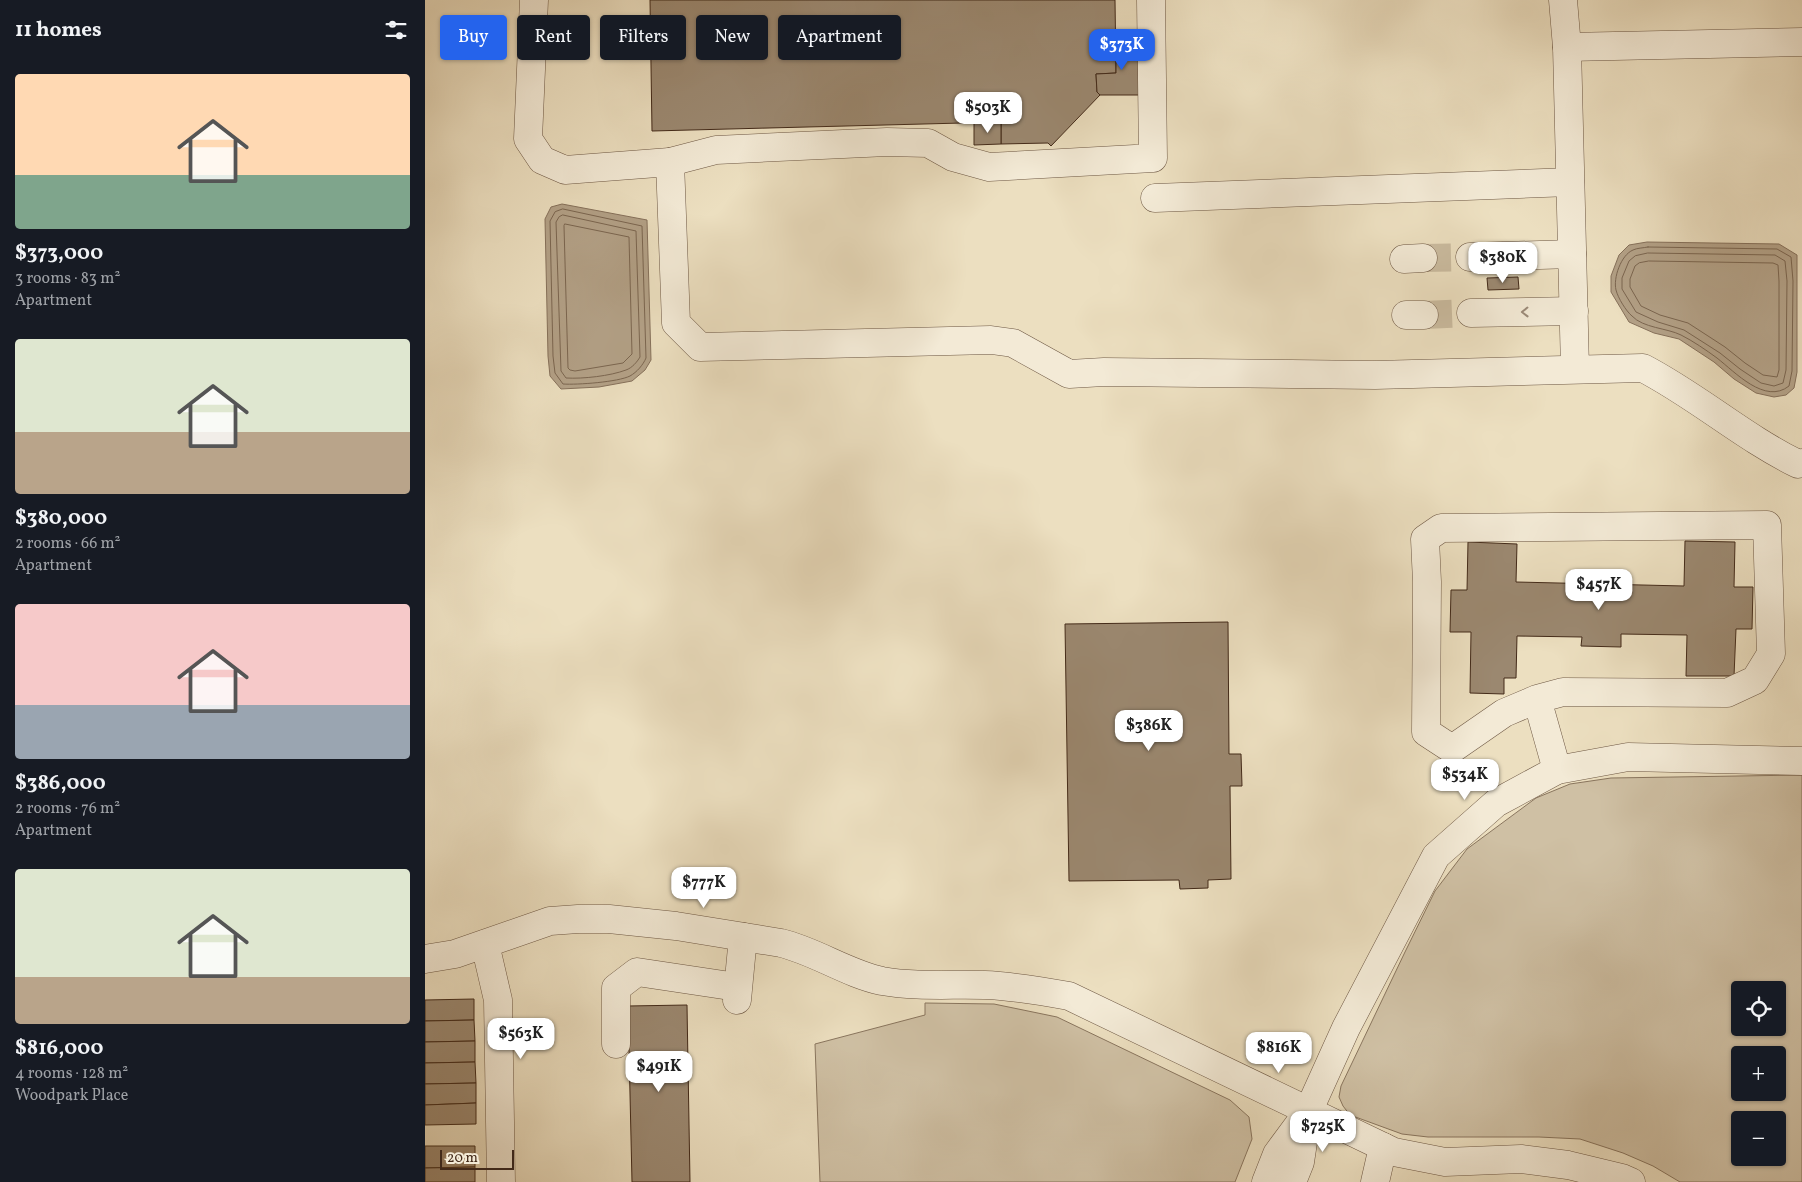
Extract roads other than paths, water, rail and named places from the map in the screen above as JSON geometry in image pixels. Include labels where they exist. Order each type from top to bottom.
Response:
[{"type":"street","points":[[534,0],[528,139],[542,160],[565,170],[670,162],[716,150],[887,142],[928,143],[953,157],[989,167],[1153,158],[1151,0]]},
{"type":"street","points":[[1563,0],[1567,47],[1575,369]]},
{"type":"street","points":[[1567,47],[1802,42]]},
{"type":"street","points":[[670,162],[676,323],[700,347],[991,340],[1013,343],[1069,374],[1104,372],[1375,376],[1643,368],[1672,383],[1732,426],[1773,452],[1798,464],[1802,464]]},
{"type":"street","points":[[1155,198],[1570,182]]},
{"type":"street","points":[[1470,256],[1572,254]]},
{"type":"street","points":[[1471,313],[1574,311]]},
{"type":"street","points":[[1767,525],[1771,654],[1755,680],[1727,693],[1563,692],[1537,700],[1504,713],[1452,749],[1426,732],[1427,582],[1425,538],[1441,528],[1767,525]]},
{"type":"street","points":[[1537,700],[1557,770]]},
{"type":"street","points":[[1267,1182],[1277,1154],[1308,1112],[1346,1028],[1436,856],[1495,803],[1557,770],[1628,757],[1802,760]]},
{"type":"street","points":[[425,958],[455,954],[543,923],[577,919],[609,919],[743,936],[799,947],[880,981],[924,986],[984,985],[1022,988],[1069,996],[1394,1152],[1445,1162],[1521,1159],[1568,1164],[1631,1182]]},
{"type":"street","points":[[616,1044],[616,988],[637,972],[737,993],[743,936]]},
{"type":"street","points":[[485,944],[498,1000],[501,1182]]},
{"type":"street","points":[[1293,1182],[1300,1162],[1308,1112]]},
{"type":"street","points":[[1375,1182],[1383,1147]]},
{"type":"water","points":[[562,204],[647,220],[651,360],[645,370],[632,381],[599,387],[561,389],[550,376],[545,219],[551,207]]},
{"type":"water","points":[[1647,242],[1779,244],[1797,255],[1797,372],[1794,388],[1786,395],[1774,397],[1756,393],[1679,339],[1654,333],[1629,322],[1611,292],[1611,276],[1619,255],[1629,245]]},
{"type":"tunnel","points":[[1423,258],[1470,257]]},
{"type":"tunnel","points":[[1424,315],[1471,313]]}]
